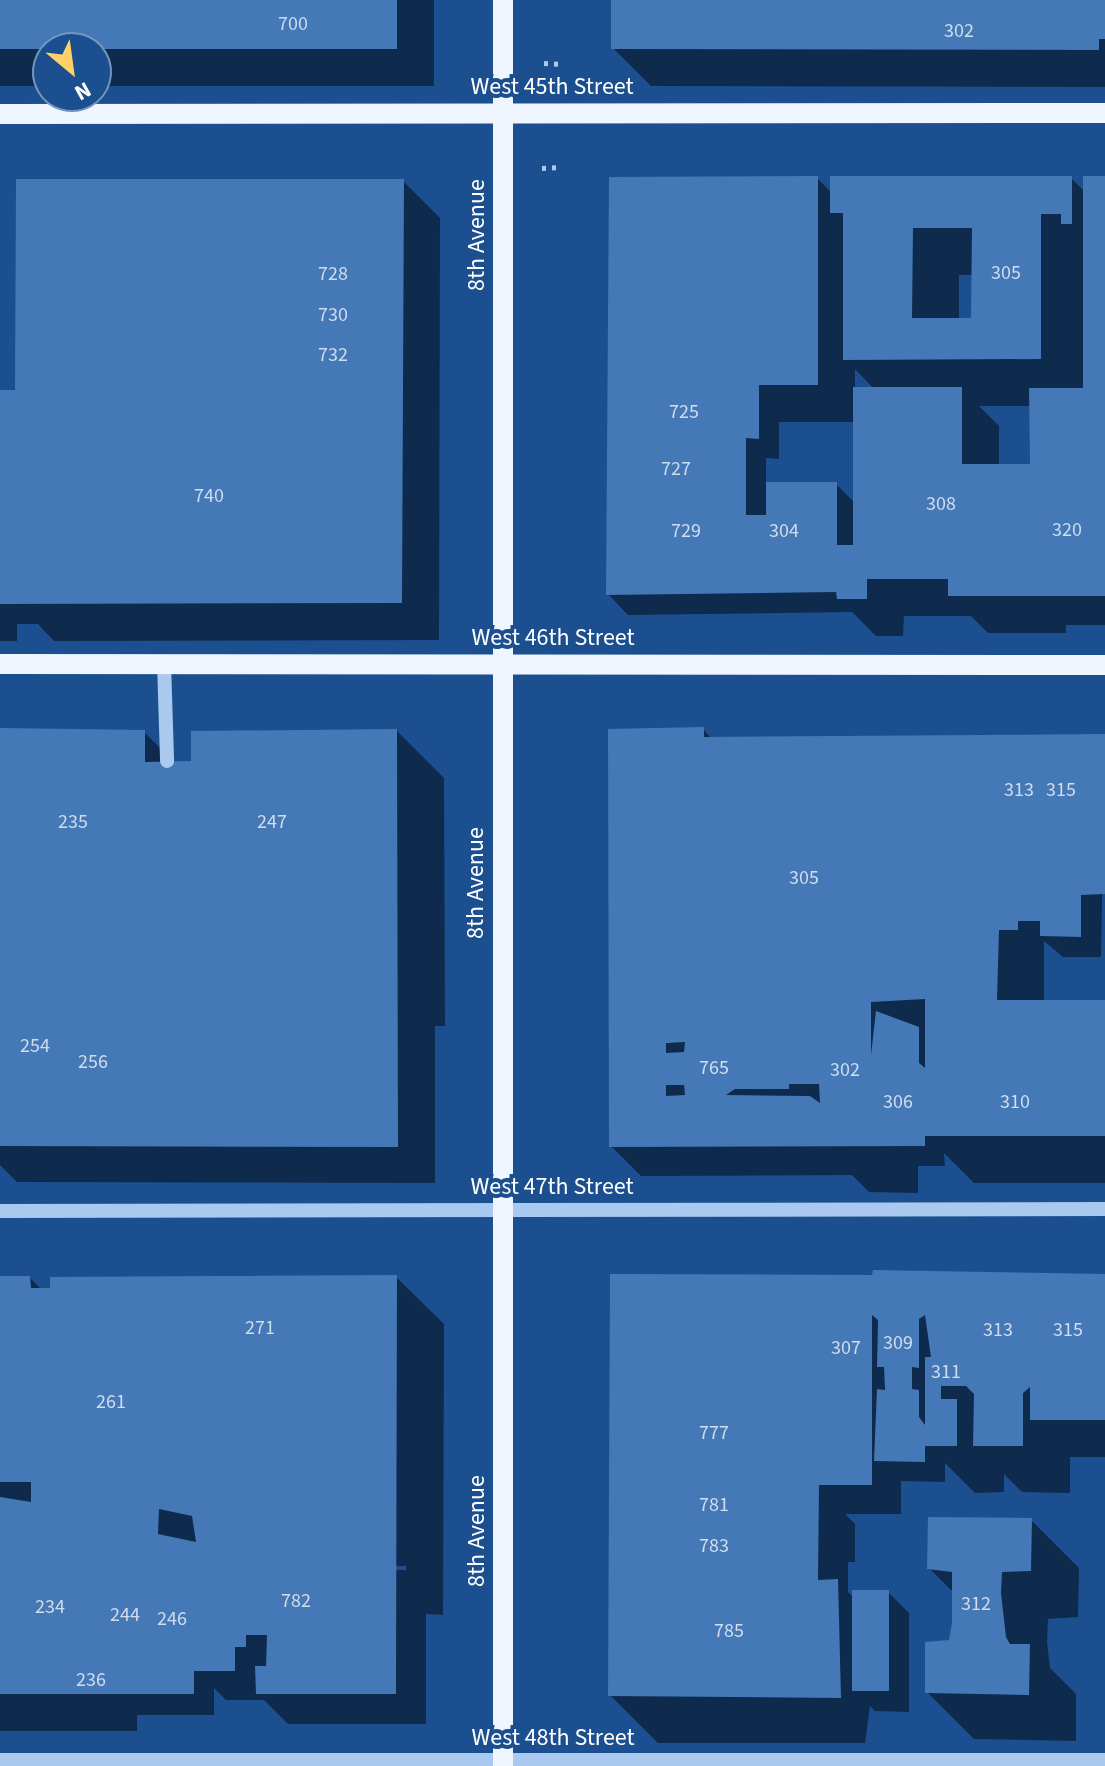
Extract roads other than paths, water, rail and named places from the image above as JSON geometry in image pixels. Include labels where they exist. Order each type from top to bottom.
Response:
[{"type":"main road","name":"8th Avenue","points":[[503,0],[503,1763]]},
{"type":"main road","name":"West 45th Street","points":[[0,114],[1105,113]]},
{"type":"main road","name":"West 46th Street","points":[[0,664],[1105,665]]},
{"type":"street","points":[[164,663],[167,761]]},
{"type":"street","name":"West 47th Street","points":[[0,1211],[1105,1209]]},
{"type":"street","name":"West 48th Street","points":[[0,1760],[503,1763],[1105,1760]]}]
